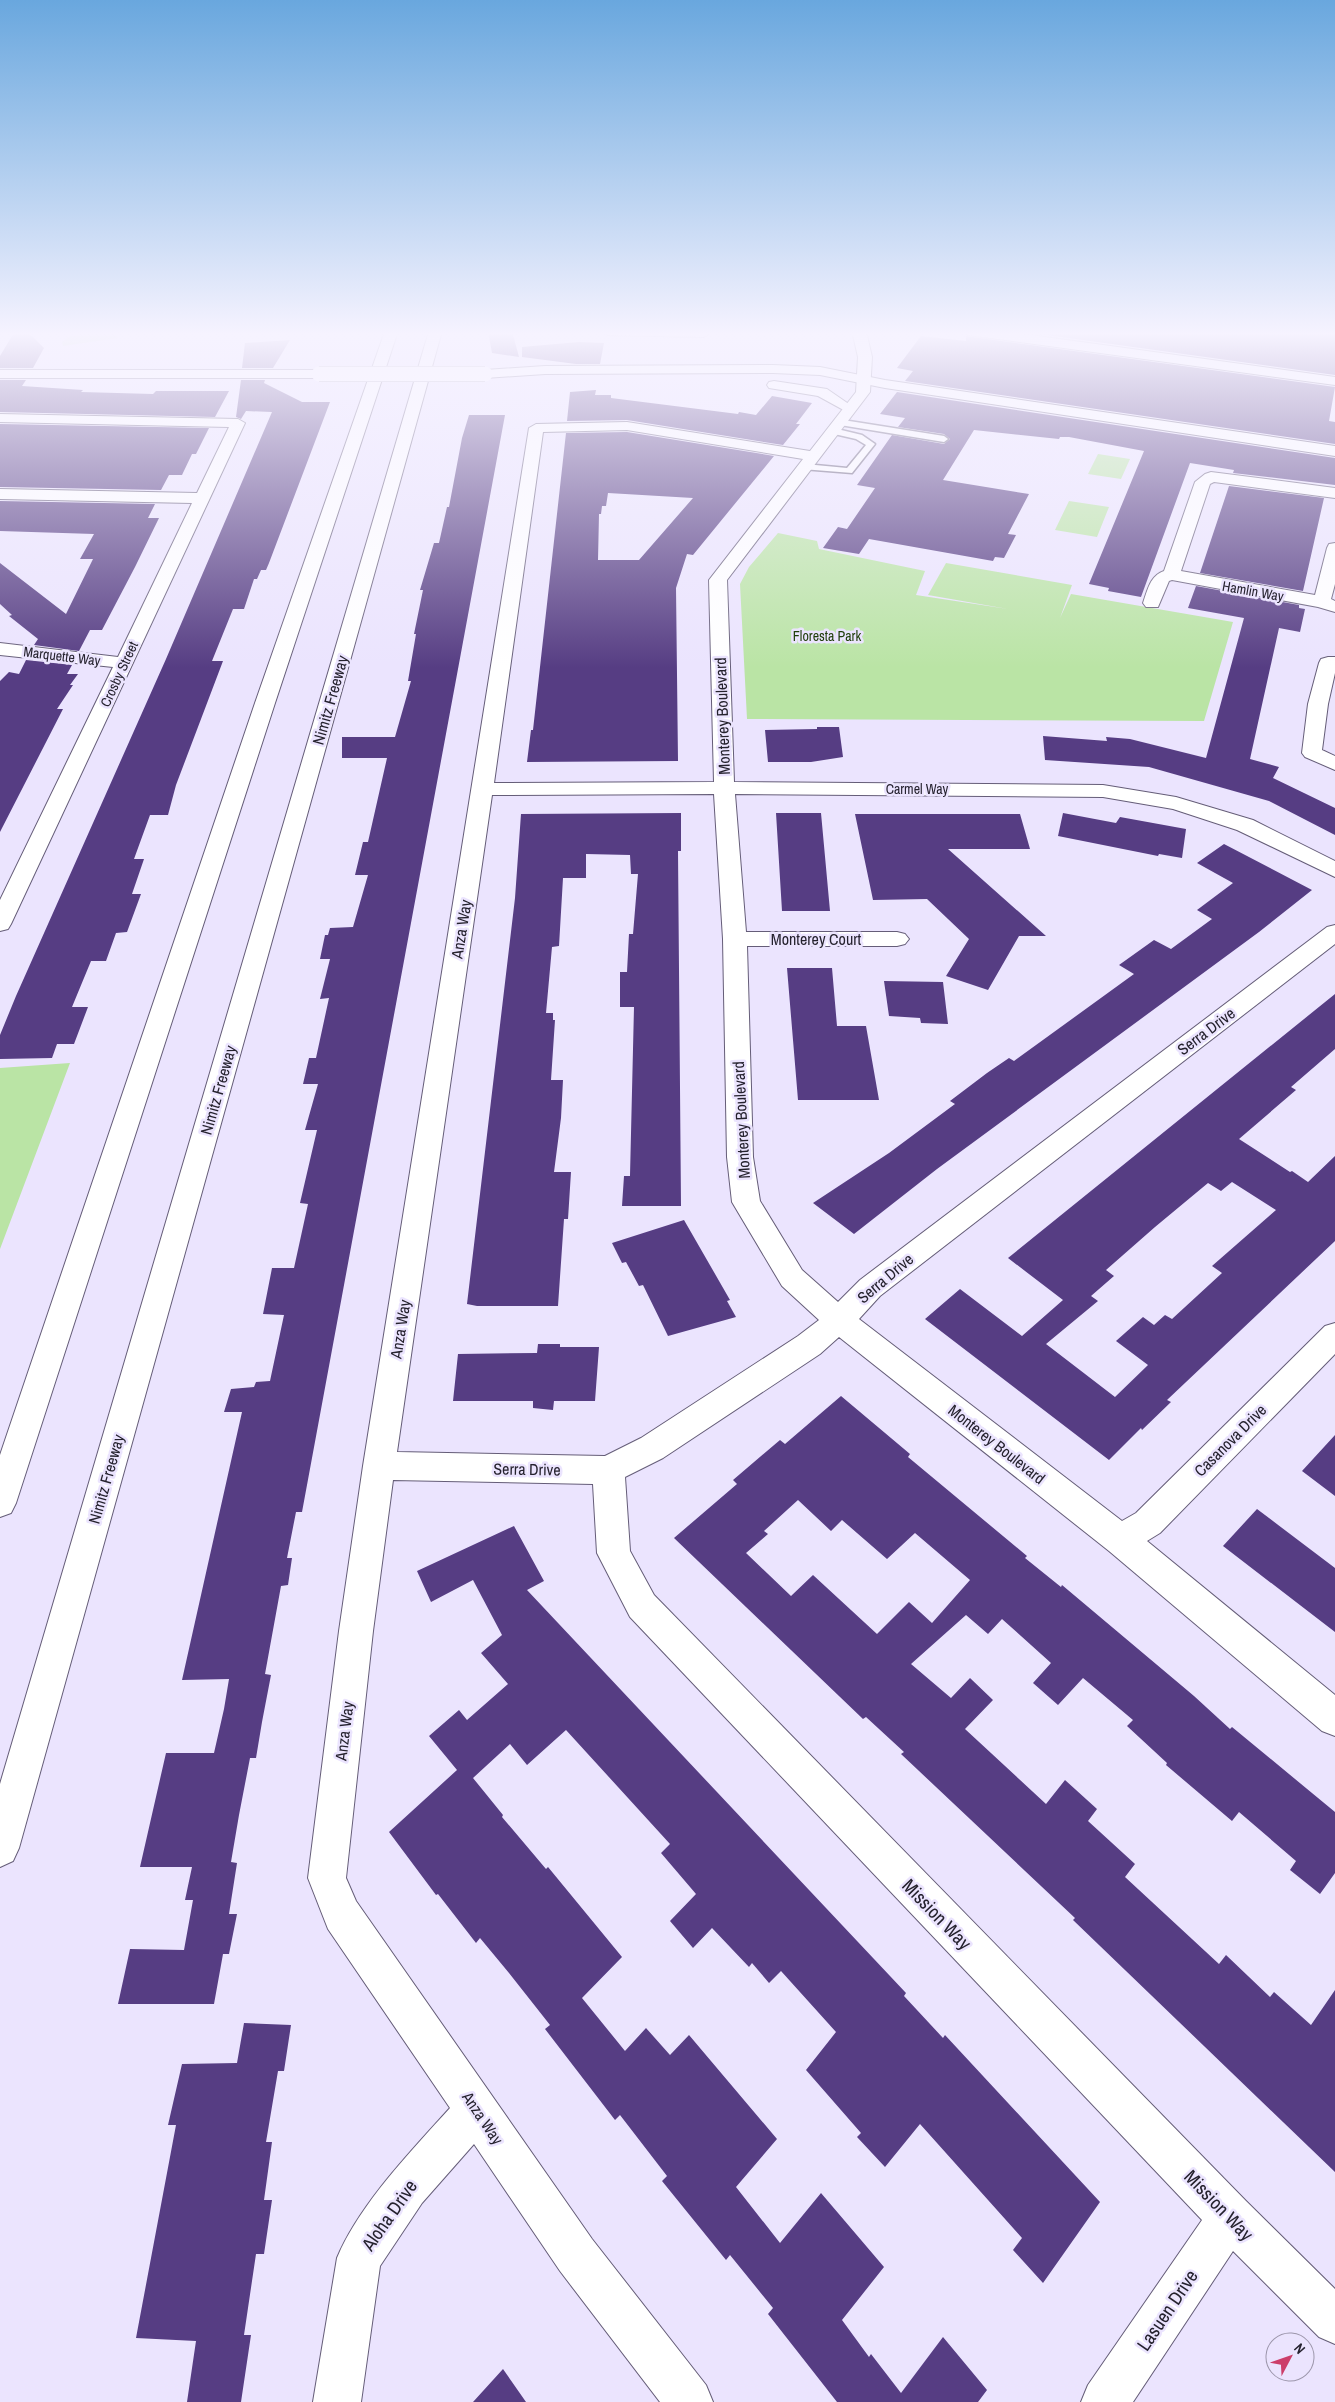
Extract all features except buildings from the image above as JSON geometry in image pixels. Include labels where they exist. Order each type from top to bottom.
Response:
[{"type":"main road","name":"Crosby Street","points":[[3,911],[124,664],[228,443]]},
{"type":"main road","points":[[0,1503],[265,703],[354,443]]},
{"type":"main road","name":"Nimitz Freeway","points":[[0,1848],[404,443]]},
{"type":"main road","name":"Anza Way","points":[[534,443],[483,789],[379,1466],[356,1631],[327,1878],[342,1915],[576,2255],[689,2402]]},
{"type":"main road","name":"Anza Way","points":[[716,443],[809,461]]},
{"type":"main road","name":"Monterey Boulevard","points":[[823,443],[718,580],[724,788],[735,939],[740,1157],[746,1202],[792,1278],[838,1320],[1121,1540],[1335,1718]]},
{"type":"main road","points":[[1282,443],[1335,451]]},
{"type":"main road","points":[[1152,603],[1161,578],[1172,574],[1203,482],[1211,477],[1335,493]]},
{"type":"main road","points":[[0,494],[202,498]]},
{"type":"main road","points":[[1329,605],[1335,548]]},
{"type":"main road","name":"Hamlin Way","points":[[1172,574],[1188,579],[1329,605]]},
{"type":"main road","name":"Marquette Way","points":[[0,649],[124,664]]},
{"type":"main road","points":[[1331,663],[1318,704],[1312,753],[1335,764]]},
{"type":"main road","name":"Carmel Way","points":[[483,789],[724,788],[1103,791],[1176,803],[1245,825],[1335,870]]},
{"type":"main road","name":"Serra Drive","points":[[379,1466],[608,1470],[652,1448],[809,1344],[838,1320],[870,1288],[1335,932]]},
{"type":"main road","name":"Monterey Court","points":[[735,939],[897,939]]},
{"type":"main road","name":"Casanova Drive","points":[[1121,1540],[1148,1523],[1335,1335]]},
{"type":"main road","name":"Mission Way","points":[[608,1470],[614,1553],[642,1606],[1230,2217],[1335,2322]]},
{"type":"main road","name":"Aloha Drive","points":[[337,2402],[359,2258],[407,2188],[477,2109]]},
{"type":"main road","name":"Lasuen Drive","points":[[1105,2402],[1230,2217]]},
{"type":"lane","points":[[809,461],[849,471],[871,444],[869,443]]},
{"type":"green space","points":[[1098,454],[1130,459],[1121,479],[1088,474]]},
{"type":"green space","points":[[1069,501],[1109,507],[1097,537],[1055,530]]},
{"type":"green space","name":"Floresta Park","points":[[778,533],[817,541],[819,549],[925,571],[916,595],[1008,609],[928,595],[946,563],[1072,585],[1060,618],[1071,594],[1233,622],[1204,721],[747,719],[740,584],[749,567]]},
{"type":"green space","points":[[70,1063],[0,1249],[0,1068]]}]
